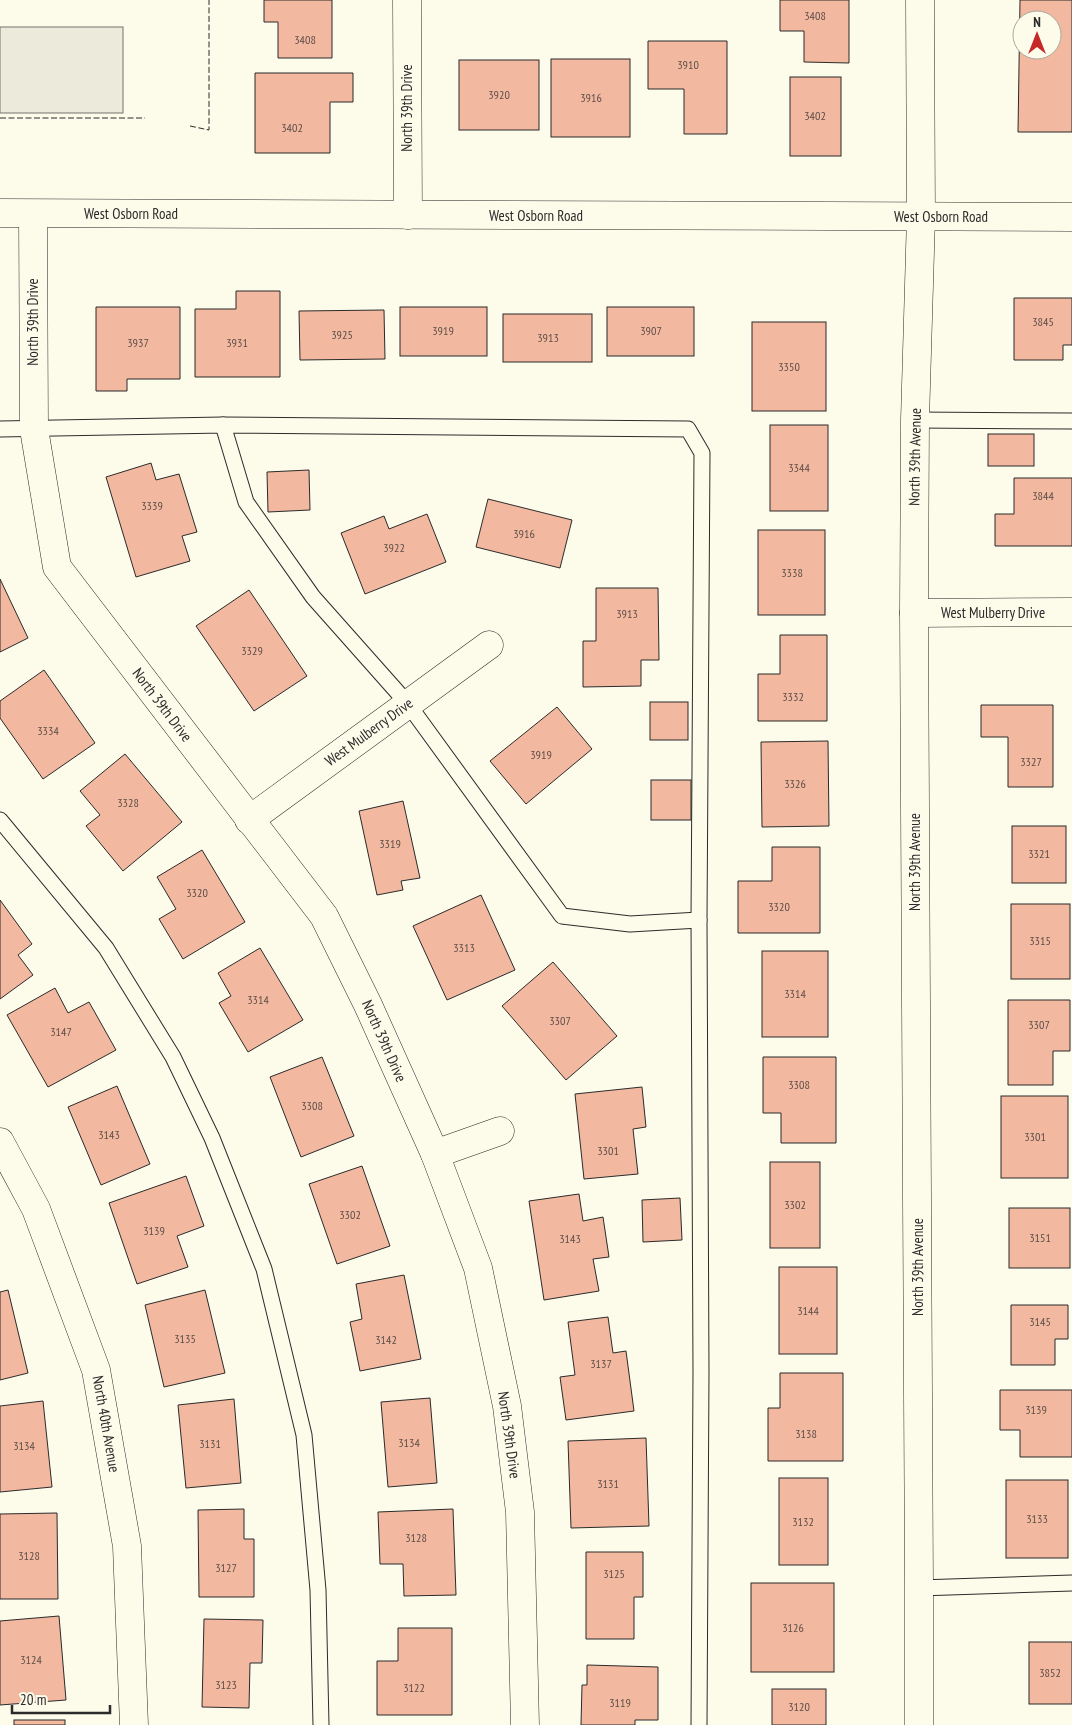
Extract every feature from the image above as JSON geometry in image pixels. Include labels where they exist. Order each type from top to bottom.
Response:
[{"type":"street","name":"North 39th Drive","points":[[407,0],[408,215]]},
{"type":"street","name":"North 39th Avenue","points":[[919,1725],[914,613],[915,420],[921,217],[920,0]]},
{"type":"street","name":"West Osborn Road","points":[[0,214],[1072,217]]},
{"type":"street","name":"North 39th Drive","points":[[33,214],[34,428],[57,567],[324,916],[368,1004],[435,1154],[478,1268],[507,1406],[520,1512],[525,1725]]},
{"type":"street","name":"West Mulberry Drive","points":[[914,613],[1072,612]]},
{"type":"street","name":"West Mulberry Drive","points":[[249,820],[489,644]]},
{"type":"street","points":[[435,1154],[500,1131]]},
{"type":"street","name":"North 40th Avenue","points":[[0,1142],[36,1209],[96,1370],[127,1546],[134,1725]]},
{"type":"lane","points":[[915,420],[1072,421]]},
{"type":"lane","points":[[223,425],[246,502],[312,597],[408,704],[562,916],[630,924],[699,920]]},
{"type":"lane","points":[[0,429],[223,425],[688,429],[702,453],[699,920],[701,1363],[699,1725]]},
{"type":"lane","points":[[0,820],[106,948],[173,1057],[212,1138],[264,1269],[304,1435],[318,1590],[322,1725]]},
{"type":"lane","points":[[919,1588],[1072,1583]]},
{"type":"shaded area","points":[[0,27],[123,27],[123,113],[0,113]]},
{"type":"building","points":[[264,0],[332,0],[332,58],[278,58],[278,22],[264,22]]},
{"type":"building","points":[[780,0],[849,0],[849,63],[804,62],[804,31],[780,31]]},
{"type":"building","points":[[1020,0],[1072,0],[1072,132],[1018,132],[1019,60],[1062,60],[1062,10],[1020,10]]},
{"type":"building","points":[[648,41],[727,41],[727,134],[684,134],[684,89],[648,89]]},
{"type":"building","points":[[551,59],[630,59],[630,137],[551,137]]},
{"type":"building","points":[[459,60],[539,60],[539,130],[459,130]]},
{"type":"building","points":[[255,73],[353,73],[353,102],[330,102],[330,153],[255,153]]},
{"type":"building","points":[[790,77],[841,77],[841,156],[790,156]]},
{"type":"building","points":[[236,291],[280,291],[280,377],[195,377],[195,309],[236,309]]},
{"type":"building","points":[[1014,298],[1072,298],[1072,345],[1063,345],[1063,360],[1014,360]]},
{"type":"building","points":[[96,307],[180,307],[180,379],[127,379],[127,391],[96,391]]},
{"type":"building","points":[[400,307],[487,307],[487,356],[400,356]]},
{"type":"building","points":[[607,307],[694,307],[694,356],[607,356]]},
{"type":"building","points":[[384,310],[385,359],[300,360],[299,311]]},
{"type":"building","points":[[503,314],[592,314],[592,362],[503,362]]},
{"type":"building","points":[[752,322],[826,322],[826,411],[752,411]]},
{"type":"building","points":[[770,425],[828,425],[828,511],[770,511]]},
{"type":"building","points":[[988,434],[1034,434],[1034,466],[988,466]]},
{"type":"building","points":[[151,463],[156,480],[179,474],[197,532],[182,536],[190,561],[136,577],[106,477]]},
{"type":"building","points":[[309,470],[310,510],[268,512],[267,472]]},
{"type":"building","points":[[1014,478],[1072,478],[1072,546],[995,546],[995,514],[1014,514]]},
{"type":"building","points":[[488,499],[572,520],[560,568],[476,547]]},
{"type":"building","points":[[427,514],[446,562],[365,594],[341,533],[384,516],[389,529]]},
{"type":"building","points":[[758,530],[825,530],[825,615],[758,615]]},
{"type":"building","points":[[0,579],[28,638],[0,652]]},
{"type":"building","points":[[596,588],[658,588],[659,660],[641,660],[641,686],[583,687],[583,641],[596,641]]},
{"type":"building","points":[[249,590],[307,676],[254,711],[196,626]]},
{"type":"building","points":[[780,635],[827,635],[827,721],[758,721],[758,674],[780,674]]},
{"type":"building","points":[[44,670],[95,743],[43,779],[0,718],[0,701]]},
{"type":"building","points":[[650,702],[688,702],[688,740],[650,740]]},
{"type":"building","points":[[981,705],[1053,705],[1053,787],[1008,787],[1008,737],[981,737]]},
{"type":"building","points":[[557,707],[592,749],[526,804],[490,761]]},
{"type":"building","points":[[828,741],[829,826],[762,827],[761,742]]},
{"type":"building","points":[[125,754],[182,822],[123,871],[86,826],[100,815],[80,791]]},
{"type":"building","points":[[651,780],[691,780],[691,820],[651,820]]},
{"type":"building","points":[[403,801],[420,878],[401,881],[403,890],[377,895],[359,811]]},
{"type":"building","points":[[1012,826],[1066,826],[1066,883],[1012,883]]},
{"type":"building","points":[[772,847],[820,847],[820,933],[738,933],[738,881],[772,881]]},
{"type":"building","points":[[202,850],[245,922],[183,959],[159,919],[176,909],[157,877]]},
{"type":"building","points":[[481,895],[515,970],[447,1000],[413,926]]},
{"type":"building","points":[[0,900],[32,944],[18,955],[33,975],[0,999]]},
{"type":"building","points":[[1011,904],[1070,904],[1070,979],[1011,979]]},
{"type":"building","points":[[260,948],[303,1020],[248,1052],[219,1003],[231,996],[218,973]]},
{"type":"building","points":[[762,951],[828,951],[828,1037],[762,1037]]},
{"type":"building","points":[[553,962],[617,1036],[566,1080],[502,1006]]},
{"type":"building","points":[[55,988],[68,1013],[89,1002],[116,1050],[48,1087],[7,1015]]},
{"type":"building","points":[[1008,1000],[1070,1000],[1070,1051],[1053,1051],[1053,1085],[1008,1085]]},
{"type":"building","points":[[322,1057],[354,1136],[301,1157],[270,1077]]},
{"type":"building","points":[[763,1057],[836,1057],[836,1143],[781,1143],[781,1113],[763,1113]]},
{"type":"building","points":[[117,1086],[150,1164],[101,1185],[68,1107]]},
{"type":"building","points":[[642,1087],[646,1127],[633,1129],[638,1174],[584,1179],[575,1094]]},
{"type":"building","points":[[1001,1096],[1068,1096],[1068,1178],[1001,1178]]},
{"type":"building","points":[[770,1162],[820,1162],[820,1248],[770,1248]]},
{"type":"building","points":[[362,1166],[390,1246],[337,1264],[309,1184]]},
{"type":"building","points":[[186,1176],[204,1226],[177,1236],[188,1267],[137,1284],[109,1203]]},
{"type":"building","points":[[579,1194],[583,1221],[603,1217],[609,1257],[593,1259],[599,1291],[544,1300],[529,1201]]},
{"type":"building","points":[[680,1198],[682,1240],[643,1242],[642,1200]]},
{"type":"building","points":[[1009,1208],[1070,1208],[1070,1268],[1009,1268]]},
{"type":"building","points":[[779,1267],[837,1267],[837,1354],[779,1354]]},
{"type":"building","points":[[404,1275],[421,1359],[360,1371],[350,1322],[362,1319],[356,1284]]},
{"type":"building","points":[[8,1290],[28,1373],[0,1380],[0,1292]]},
{"type":"building","points":[[205,1290],[225,1373],[164,1387],[145,1305]]},
{"type":"building","points":[[1011,1305],[1068,1305],[1068,1339],[1055,1339],[1055,1365],[1011,1365]]},
{"type":"building","points":[[608,1317],[613,1353],[626,1351],[634,1411],[566,1420],[560,1377],[575,1375],[568,1322]]},
{"type":"building","points":[[780,1373],[843,1373],[843,1461],[768,1461],[768,1408],[780,1408]]},
{"type":"building","points":[[1000,1390],[1072,1390],[1072,1457],[1020,1457],[1020,1430],[1000,1430]]},
{"type":"building","points":[[430,1398],[437,1483],[388,1487],[381,1402]]},
{"type":"building","points":[[234,1399],[241,1483],[186,1488],[178,1405]]},
{"type":"building","points":[[43,1401],[52,1487],[0,1492],[0,1406]]},
{"type":"building","points":[[646,1438],[649,1526],[571,1528],[568,1441]]},
{"type":"building","points":[[779,1478],[828,1478],[828,1565],[779,1565]]},
{"type":"building","points":[[1006,1480],[1068,1480],[1068,1558],[1006,1558]]},
{"type":"building","points":[[244,1509],[244,1539],[254,1539],[254,1597],[199,1597],[198,1510]]},
{"type":"building","points":[[453,1509],[456,1595],[404,1596],[403,1564],[380,1564],[378,1512]]},
{"type":"building","points":[[57,1513],[58,1599],[0,1599],[0,1514]]},
{"type":"building","points":[[586,1552],[643,1552],[643,1597],[634,1597],[634,1639],[586,1639]]},
{"type":"building","points":[[751,1583],[834,1583],[834,1672],[751,1672]]},
{"type":"building","points":[[59,1616],[66,1700],[0,1705],[0,1621]]},
{"type":"building","points":[[204,1619],[263,1620],[262,1663],[250,1663],[249,1708],[202,1707]]},
{"type":"building","points":[[398,1628],[452,1628],[452,1715],[377,1715],[377,1661],[398,1661]]},
{"type":"building","points":[[1029,1642],[1072,1642],[1072,1704],[1029,1704]]},
{"type":"building","points":[[587,1665],[658,1667],[658,1720],[635,1720],[635,1725],[581,1725],[582,1685],[587,1685]]},
{"type":"building","points":[[772,1689],[826,1689],[826,1725],[772,1725]]},
{"type":"building","points":[[14,1720],[65,1720],[65,1725],[14,1725]]},
{"type":"fence","points":[[190,126],[209,130],[209,0]]},
{"type":"fence","points":[[0,118],[145,118]]}]
